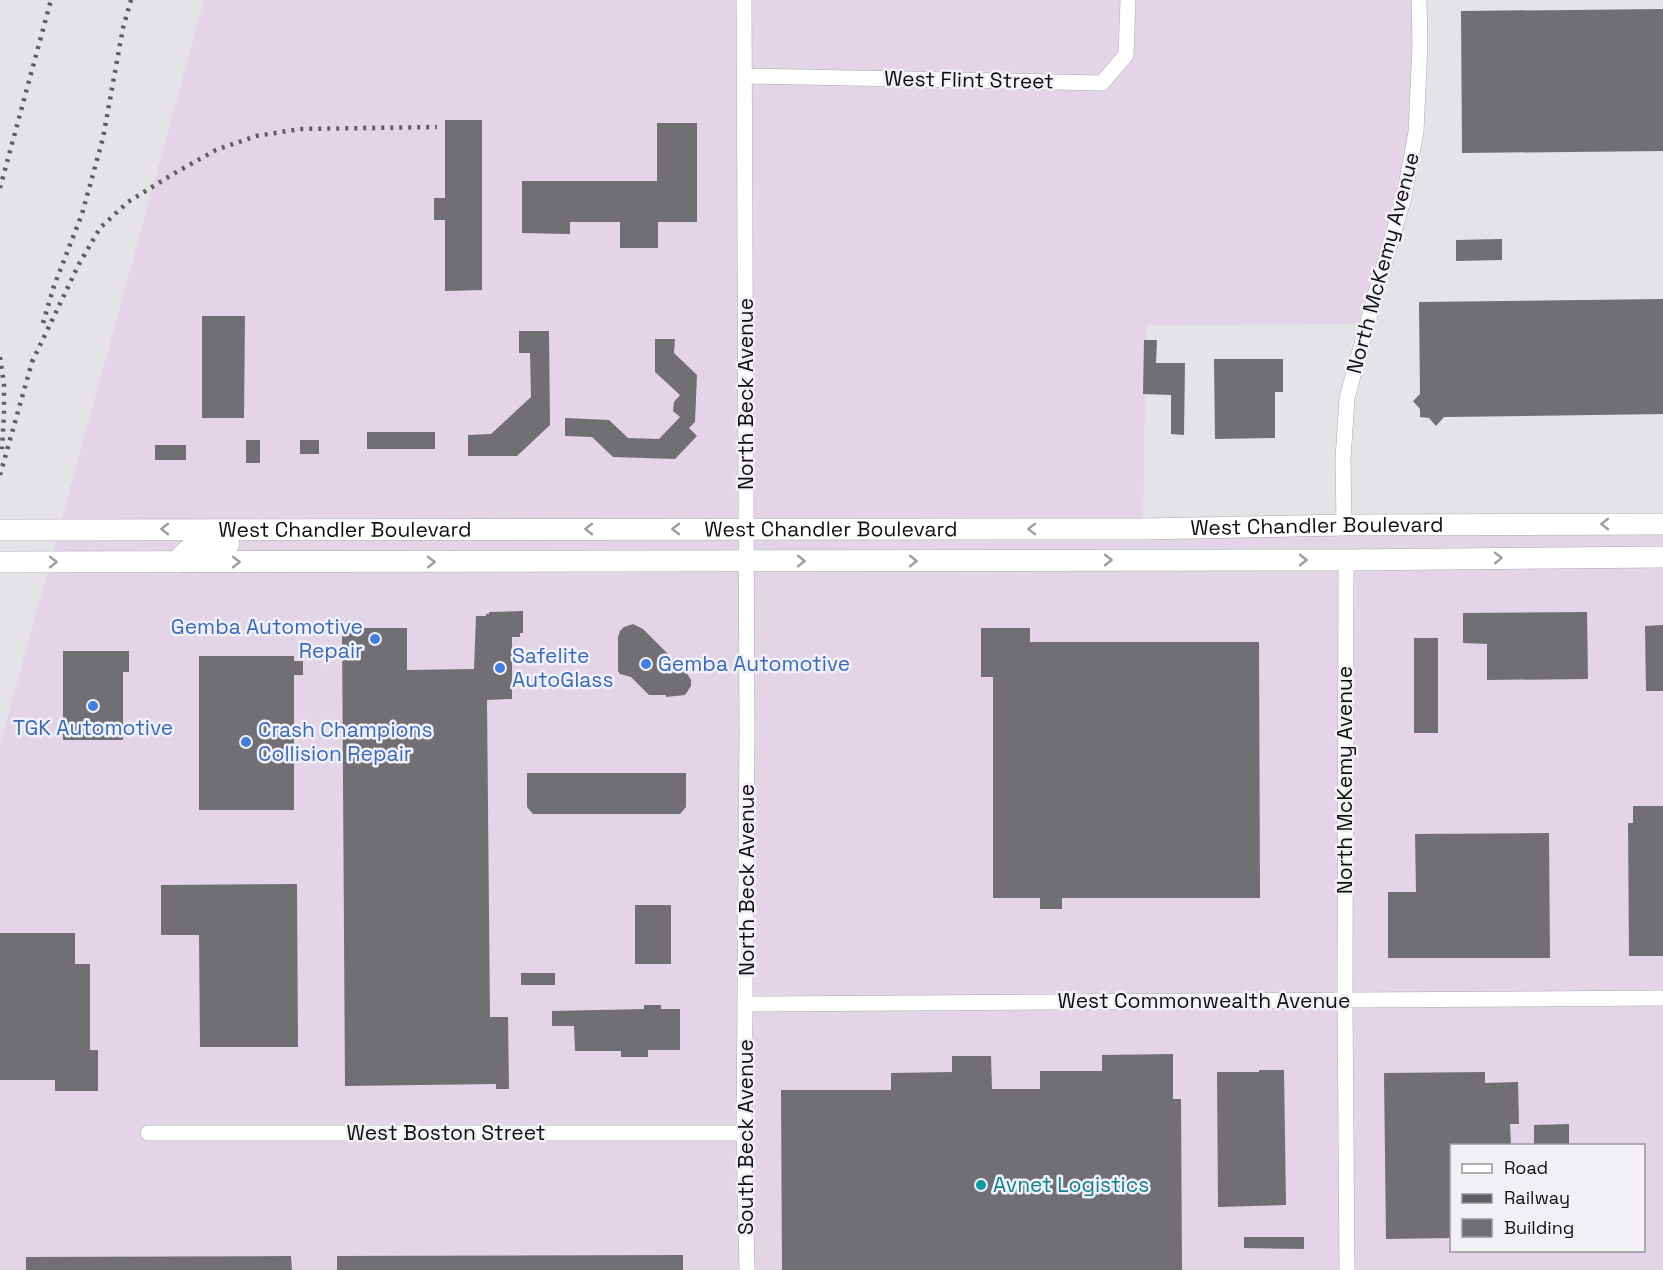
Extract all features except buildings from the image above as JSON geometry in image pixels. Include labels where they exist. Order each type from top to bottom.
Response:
[{"type":"main road","name":"West Chandler Boulevard","points":[[0,530],[1143,529],[1344,525],[1663,524]]},
{"type":"main road","points":[[177,562],[185,551],[198,544],[267,543],[287,529]]},
{"type":"main road","name":"West Chandler Boulevard","points":[[0,562],[1346,560],[1663,557]]},
{"type":"street","name":"North Beck Avenue","points":[[744,0],[747,529],[746,1004]]},
{"type":"street","name":"West Flint Street","points":[[745,76],[1102,83],[1126,56],[1128,0]]},
{"type":"street","name":"North McKemy Avenue","points":[[1344,525],[1343,459],[1347,398],[1404,198],[1416,132],[1420,45],[1419,0]]},
{"type":"street","name":"North McKemy Avenue","points":[[1346,560],[1347,1270]]},
{"type":"street","name":"West Commonwealth Avenue","points":[[746,1004],[1663,998]]},
{"type":"street","name":"South Beck Avenue","points":[[746,1004],[744,1133],[747,1270]]},
{"type":"street","name":"West Boston Street","points":[[148,1133],[744,1133]]},
{"type":"shaded area","points":[[204,0],[1419,0],[1416,132],[1367,324],[1146,325],[1143,528],[1663,524],[1663,1270],[0,1270],[0,745]]},
{"type":"railway","points":[[0,188],[51,0]]},
{"type":"railway","points":[[43,323],[54,286],[82,214],[103,138],[123,28],[131,0]]},
{"type":"railway","points":[[32,362],[79,264],[100,228],[128,202],[173,174],[216,150],[256,136],[300,129],[437,127]]},
{"type":"railway","points":[[0,475],[34,355]]},
{"type":"railway","points":[[0,357],[4,385],[2,449]]},
{"type":"place","name":"Gemba Automotive Repair","points":[[375,639]]},
{"type":"place","name":"Gemba Automotive","points":[[646,664]]},
{"type":"place","name":"Safelite AutoGlass","points":[[500,668]]},
{"type":"place","name":"TGK Automotive","points":[[93,706]]},
{"type":"place","name":"Crash Champions Collision Repair","points":[[246,742]]},
{"type":"place","name":"Avnet Logistics","points":[[981,1185]]}]
